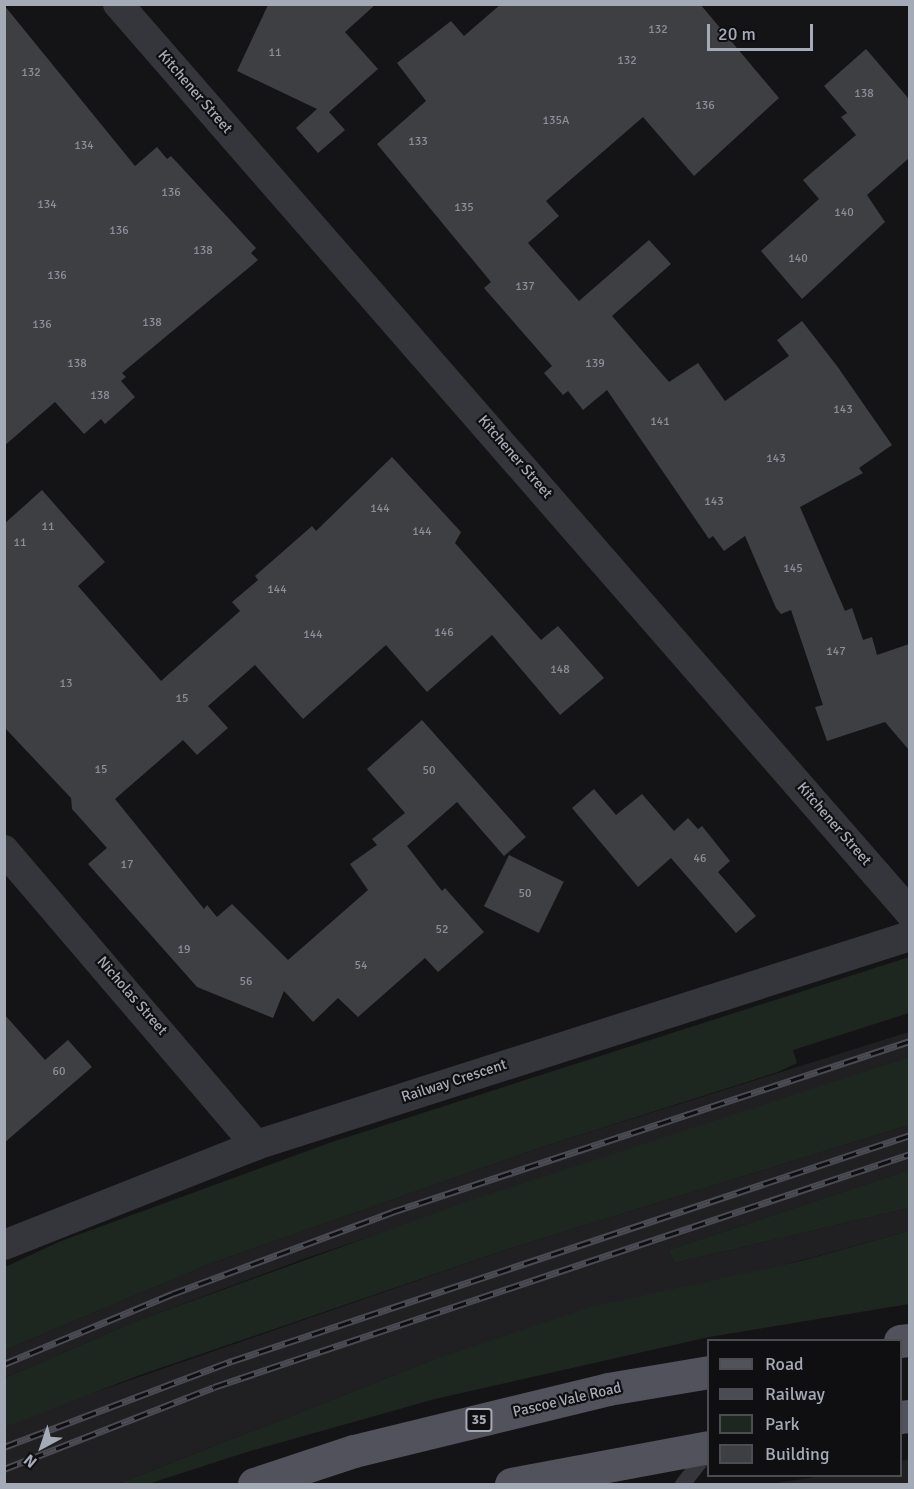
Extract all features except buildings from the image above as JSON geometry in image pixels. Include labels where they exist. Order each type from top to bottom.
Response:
[{"type":"main road","name":"Pascoe Vale Road","points":[[254,1485],[354,1451],[608,1389],[707,1372]]},
{"type":"main road","points":[[511,1485],[707,1449]]},
{"type":"street","name":"Kitchener Street","points":[[130,9],[909,913]]},
{"type":"street","name":"Nicholas Street","points":[[4,850],[256,1145]]},
{"type":"street","name":"Railway Crescent","points":[[4,1245],[256,1145],[909,936]]},
{"type":"lane","points":[[682,1485],[707,1450]]},
{"type":"shaded area","points":[[909,1032],[909,1057],[309,1257],[134,1322],[5,1378],[5,1350],[212,1263],[542,1147]]},
{"type":"shaded area","points":[[909,1125],[909,1170],[668,1250],[675,1263],[909,1208],[909,1231],[430,1361],[118,1484],[5,1484],[4,1427],[30,1415],[508,1249]]},
{"type":"shaded area","points":[[909,1459],[909,1484],[771,1484],[814,1477],[902,1477],[902,1461]]},
{"type":"green space","points":[[909,957],[909,1013],[793,1050],[797,1063],[778,1072],[542,1147],[212,1263],[5,1350],[5,1267],[61,1241],[329,1143]]},
{"type":"green space","points":[[909,1057],[909,1125],[508,1249],[140,1375],[5,1427],[5,1378],[134,1322],[463,1203]]},
{"type":"green space","points":[[909,1170],[909,1208],[675,1263],[668,1250]]},
{"type":"green space","points":[[909,1231],[909,1304],[709,1337],[435,1399],[250,1451],[148,1484],[118,1484],[430,1361],[595,1306],[797,1262]]},
{"type":"railway","points":[[4,1364],[172,1294],[392,1212],[910,1041]]},
{"type":"railway","points":[[4,1447],[232,1361],[910,1135]]},
{"type":"railway","points":[[4,1469],[214,1387],[910,1154]]}]
